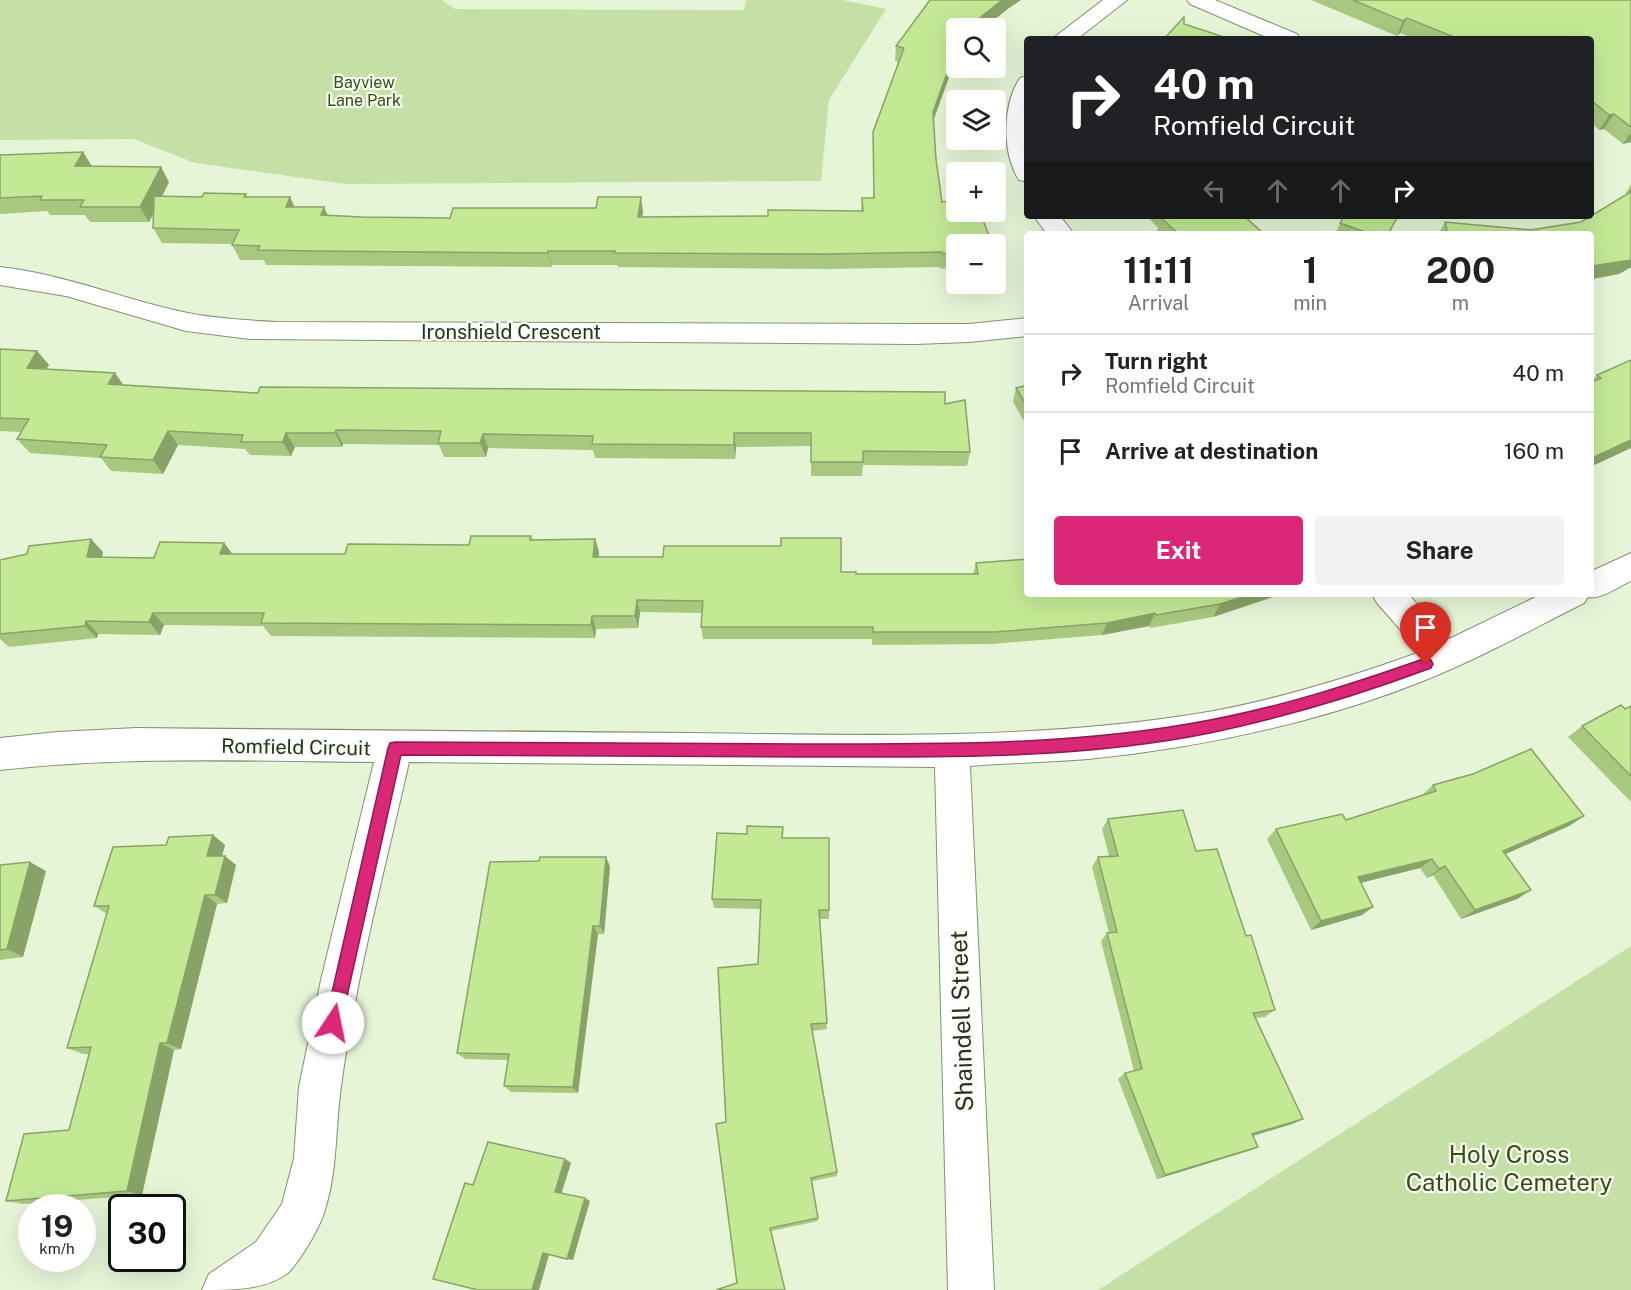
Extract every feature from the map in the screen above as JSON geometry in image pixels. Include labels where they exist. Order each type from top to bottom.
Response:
[{"type":"street","points":[[1068,36],[1117,0]]},
{"type":"street","points":[[1197,0],[1281,36]]},
{"type":"street","points":[[1024,98],[1018,120],[1020,157],[1024,166]]},
{"type":"street","points":[[1049,219],[1059,231]]},
{"type":"street","name":"Ironshield Crescent","points":[[0,276],[50,282],[175,320],[275,331],[915,334],[969,333],[1024,327]]},
{"type":"street","points":[[1594,584],[1631,566]]},
{"type":"street","points":[[1391,597],[1446,657]]},
{"type":"street","name":"Romfield Circuit","points":[[0,754],[57,748],[137,744],[952,751],[1089,743],[1208,727],[1289,709],[1345,693],[1446,657],[1567,597]]},
{"type":"street","points":[[225,1290],[272,1258],[302,1214],[315,1158],[320,1088],[341,980],[395,748]]},
{"type":"street","name":"Shaindell Street","points":[[952,751],[971,1290]]},
{"type":"green space","name":"Bayview Lane Park","points":[[0,0],[442,0],[455,9],[744,10],[746,0],[843,0],[886,9],[829,100],[821,181],[346,184],[195,163],[134,139],[0,140]]},
{"type":"green space","name":"Holy Cross Catholic Cemetery","points":[[1631,946],[1631,1290],[1098,1290]]},
{"type":"building","points":[[930,0],[1002,0],[980,18],[946,18],[946,76],[933,112],[942,202],[946,201],[946,222],[984,222],[988,234],[946,234],[946,254],[258,250],[260,246],[232,245],[239,230],[153,228],[154,196],[202,197],[204,193],[246,194],[244,197],[290,197],[286,207],[324,207],[321,215],[362,217],[450,218],[453,208],[596,208],[598,197],[641,197],[638,217],[768,216],[768,210],[863,211],[862,198],[874,198],[873,132],[904,48],[896,46]]},
{"type":"building","points":[[1353,0],[1631,0],[1631,127],[1614,114],[1609,115],[1594,103],[1594,36],[1452,36],[1407,18],[1403,21]]},
{"type":"building","points":[[1184,17],[1184,24],[1221,36],[1167,36]]},
{"type":"building","points":[[83,152],[75,166],[161,167],[140,207],[80,207],[84,200],[40,200],[42,196],[0,198],[0,155]]},
{"type":"building","points":[[1631,190],[1631,260],[1594,266],[1594,231],[1447,231],[1445,222],[1531,230],[1594,219],[1594,214]]},
{"type":"building","points":[[1162,219],[1247,219],[1261,231],[1176,231]]},
{"type":"building","points":[[1342,219],[1396,219],[1390,231],[1363,231],[1340,223]]},
{"type":"building","points":[[0,349],[37,351],[27,368],[115,373],[108,384],[258,393],[260,387],[945,392],[945,404],[965,400],[970,452],[863,451],[863,462],[811,462],[811,433],[734,433],[734,445],[592,444],[593,436],[483,434],[480,443],[438,443],[441,431],[336,430],[335,433],[286,433],[283,442],[241,442],[243,435],[168,431],[153,460],[100,457],[107,445],[17,439],[29,419],[0,418]]},
{"type":"building","points":[[1631,360],[1631,440],[1594,457],[1594,381],[1601,378],[1597,375]]},
{"type":"building","points":[[1024,386],[1024,401],[1016,388]]},
{"type":"building","points":[[471,536],[531,536],[530,540],[595,539],[593,557],[663,557],[664,546],[781,546],[781,538],[841,538],[841,572],[978,574],[976,563],[1024,559],[1024,597],[1242,597],[1220,604],[1156,615],[1155,613],[1107,623],[995,632],[873,632],[873,627],[701,627],[703,601],[637,600],[635,616],[592,616],[591,625],[261,623],[264,613],[153,613],[149,622],[86,621],[85,626],[0,634],[0,560],[27,554],[29,546],[91,539],[87,557],[154,558],[160,542],[224,543],[220,554],[345,554],[348,544],[469,545]]},
{"type":"building","points":[[1621,705],[1625,709],[1631,706],[1631,776],[1582,726]]},
{"type":"building","points":[[1531,749],[1584,816],[1503,851],[1531,890],[1475,910],[1445,866],[1439,869],[1432,859],[1358,877],[1373,907],[1321,921],[1276,829],[1342,814],[1346,820],[1436,791],[1433,785],[1473,774]]},
{"type":"building","points":[[1183,810],[1196,851],[1217,849],[1246,936],[1251,935],[1275,1010],[1253,1013],[1303,1119],[1252,1134],[1258,1147],[1165,1175],[1125,1073],[1142,1069],[1107,933],[1117,932],[1098,857],[1118,856],[1108,819]]},
{"type":"building","points":[[747,826],[783,827],[782,838],[829,838],[829,910],[819,910],[827,1023],[811,1024],[837,1172],[811,1178],[818,1218],[770,1228],[785,1290],[716,1290],[737,1283],[716,1124],[726,1122],[718,968],[758,964],[761,900],[712,899],[717,833],[747,834]]},
{"type":"building","points":[[213,835],[207,856],[225,856],[215,895],[205,895],[167,1043],[160,1043],[127,1191],[91,1194],[18,1194],[18,1200],[6,1201],[24,1134],[69,1130],[91,1047],[67,1048],[109,906],[94,906],[113,847],[166,845],[169,837]]},
{"type":"building","points":[[540,857],[606,857],[600,926],[593,926],[573,1087],[504,1086],[509,1054],[457,1053],[490,862],[539,861]]},
{"type":"building","points":[[30,862],[7,949],[0,950],[0,865]]},
{"type":"building","points":[[488,1142],[565,1159],[555,1192],[585,1198],[567,1259],[543,1253],[532,1290],[478,1290],[433,1279],[465,1183],[473,1185]]},
{"type":"route","points":[[333,1023],[395,748],[952,751],[1089,743],[1208,727],[1289,709],[1367,686],[1426,664]]}]
